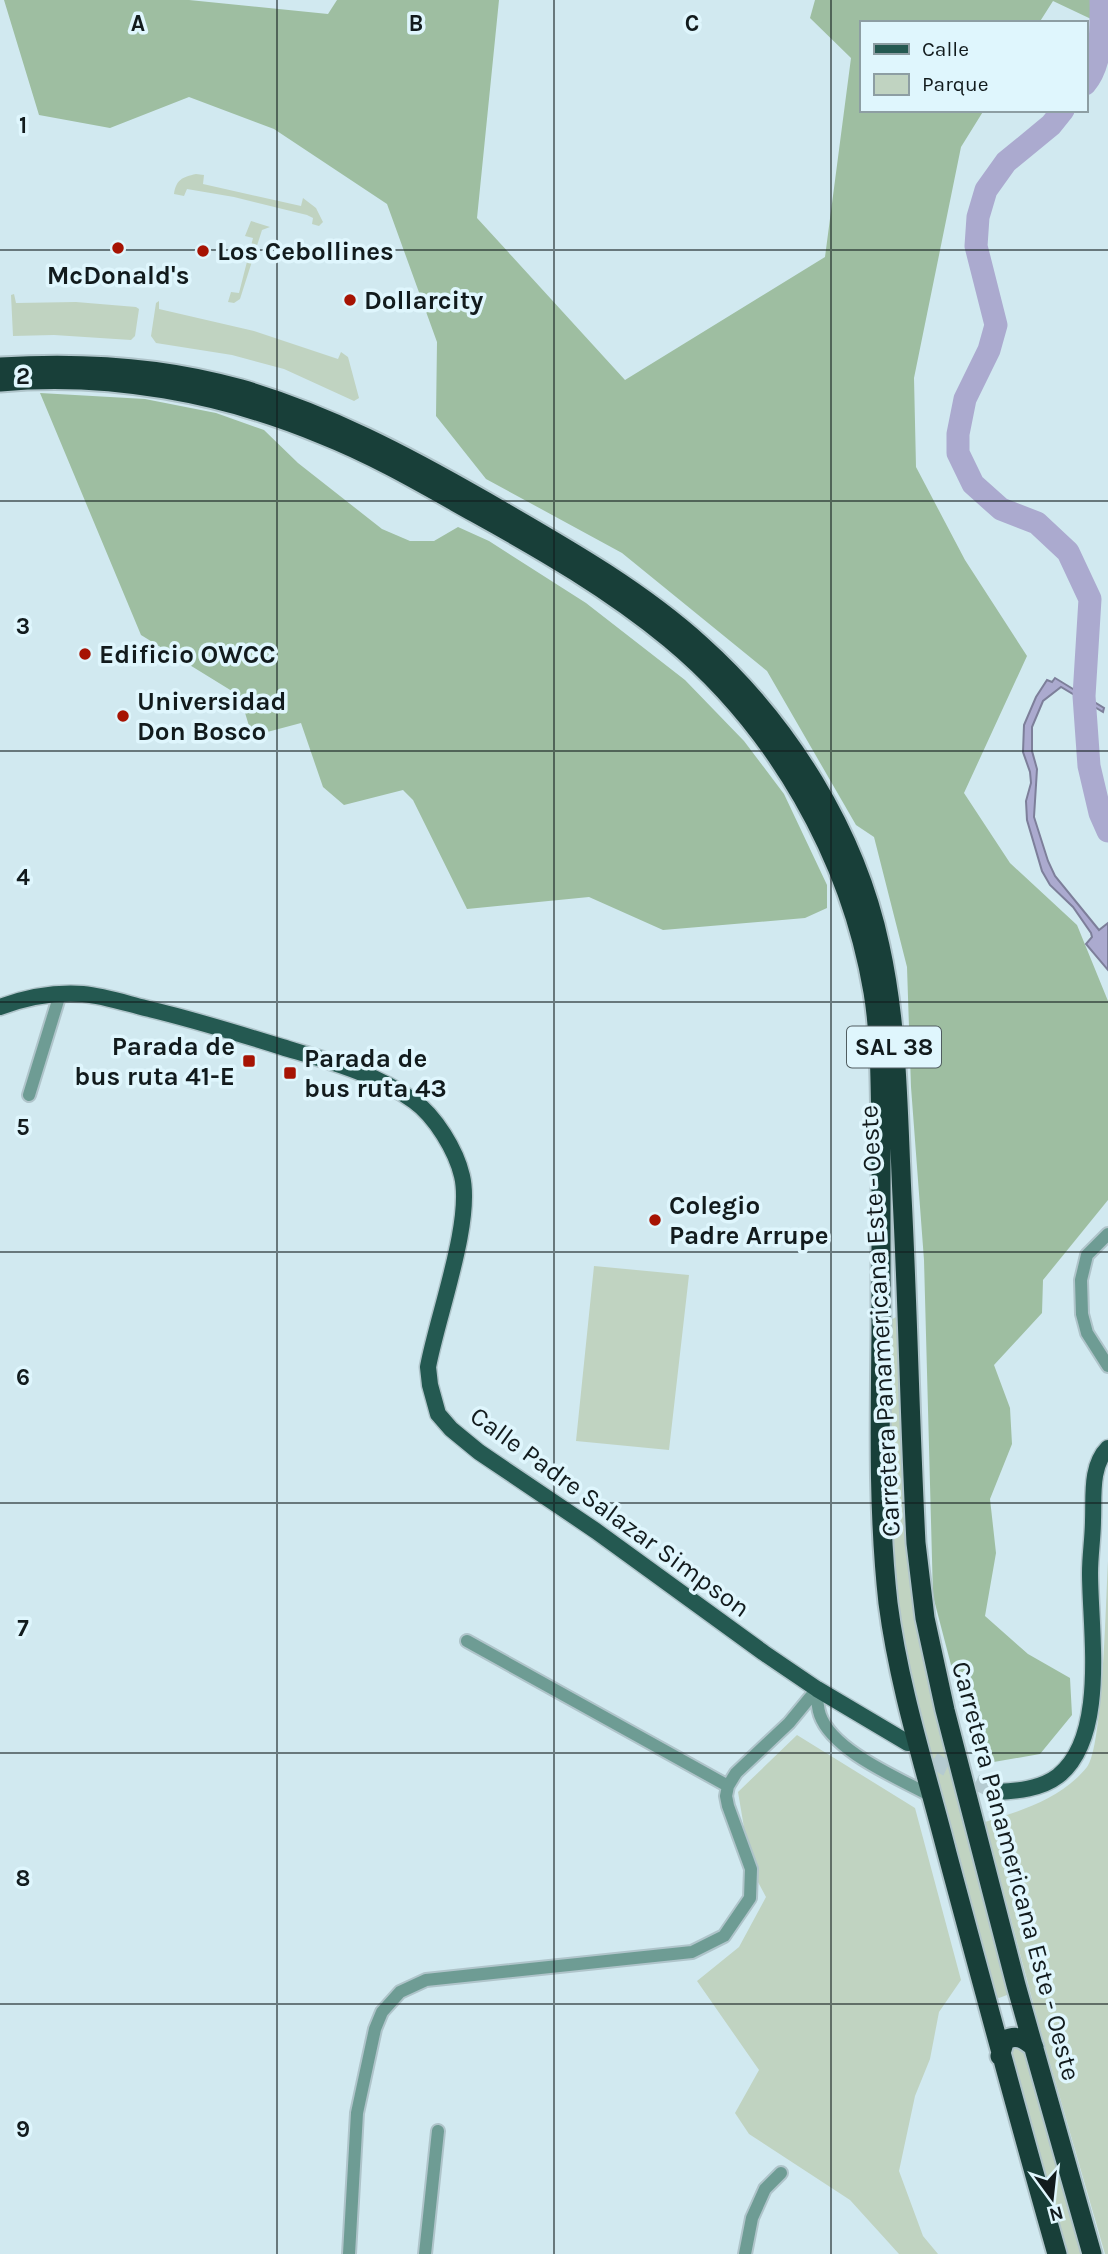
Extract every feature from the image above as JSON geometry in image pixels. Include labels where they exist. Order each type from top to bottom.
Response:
[{"type":"highway","name":"Carretera Panamericana Este - Oeste","points":[[0,367],[98,366],[202,380],[250,392],[345,426],[488,502],[557,543],[657,610],[703,646],[765,712],[805,769],[837,824],[861,879],[878,934],[893,1029],[914,1505],[921,1586],[932,1658],[1016,1985],[1092,2254]]},
{"type":"highway","name":"Carretera Panamericana Este - Oeste","points":[[0,382],[96,381],[172,391],[234,404],[279,418],[359,451],[419,481],[513,534],[597,587],[660,632],[700,667],[738,706],[790,778],[820,831],[844,886],[873,994],[880,1083],[882,1524],[894,1640],[1000,2056],[1057,2254]]},
{"type":"highway","points":[[985,1993],[991,2000],[1004,2003],[1014,1993],[1016,1985]]},
{"type":"highway","points":[[1000,2056],[1005,2040],[1012,2036],[1020,2037],[1034,2048]]},
{"type":"main road","name":"Calle Padre Salazar Simpson","points":[[0,1007],[33,997],[85,994],[189,1018],[341,1065],[387,1084],[415,1101],[435,1123],[456,1158],[464,1189],[463,1212],[454,1259],[428,1367],[429,1385],[438,1414],[451,1429],[479,1451],[817,1689],[908,1744]]},
{"type":"main road","points":[[997,1792],[1018,1791],[1058,1776],[1074,1757],[1085,1736],[1092,1698],[1090,1571],[1094,1481],[1108,1448]]},
{"type":"street","points":[[29,1095],[60,994]]},
{"type":"street","points":[[1108,1234],[1087,1255],[1081,1280],[1082,1314],[1087,1333],[1108,1366]]},
{"type":"street","points":[[467,1641],[728,1786]]},
{"type":"street","points":[[817,1689],[819,1714],[834,1736],[867,1761],[933,1797]]},
{"type":"street","points":[[349,2254],[357,2113],[375,2029],[382,2012],[400,1992],[426,1980],[692,1952],[724,1936],[751,1898],[751,1869],[728,1807],[728,1786],[736,1773],[789,1723],[817,1689]]},
{"type":"street","points":[[425,2254],[438,2132]]},
{"type":"street","points":[[745,2254],[752,2218],[765,2189],[781,2173]]},
{"type":"green space","points":[[4,0],[189,0],[328,14],[337,0],[499,0],[477,218],[625,380],[825,257],[851,58],[810,18],[815,0],[1108,0],[1108,27],[1053,1],[1040,21],[860,21],[860,112],[983,112],[961,147],[914,378],[916,467],[965,560],[1027,656],[964,793],[1010,863],[1077,925],[1108,1001],[1108,1200],[1043,1280],[1042,1313],[994,1365],[1010,1408],[1012,1444],[990,1499],[996,1553],[985,1616],[1028,1654],[1070,1678],[1072,1715],[1040,1754],[988,1763],[956,1684],[933,1596],[924,1260],[911,1087],[907,967],[874,837],[856,825],[767,671],[622,553],[486,479],[436,416],[437,342],[387,204],[274,129],[189,97],[110,128],[39,115]]},
{"type":"green space","points":[[196,174],[204,175],[203,184],[301,206],[303,198],[316,208],[323,222],[319,226],[312,224],[313,218],[307,215],[234,197],[187,189],[184,196],[174,194],[180,180]]},
{"type":"green space","points":[[251,221],[270,227],[262,230],[240,299],[234,303],[228,302],[231,292],[239,293],[253,238],[245,236]]},
{"type":"green space","points":[[14,294],[16,303],[76,302],[136,307],[139,309],[135,336],[131,340],[54,335],[13,336],[11,295]]},
{"type":"green space","points":[[159,301],[159,309],[254,331],[338,359],[341,352],[348,357],[359,398],[354,401],[284,369],[232,355],[156,343],[151,336],[156,303]]},
{"type":"green space","points":[[40,393],[145,399],[216,413],[264,430],[298,463],[382,529],[410,541],[434,541],[458,527],[489,541],[586,603],[685,680],[744,741],[784,794],[827,885],[827,908],[805,918],[663,930],[589,897],[467,909],[413,800],[403,790],[344,805],[323,787],[301,723],[252,736],[240,696],[141,635]]},
{"type":"green space","points":[[594,1266],[689,1275],[669,1450],[576,1441]]},
{"type":"green space","points":[[896,1317],[899,1319],[930,1683],[957,1798],[1009,1988],[1007,1995],[999,1998],[994,1996],[907,1674],[894,1589],[889,1499],[889,1321]]},
{"type":"green space","points":[[1108,1561],[1108,2254],[1105,2254],[1039,2025],[985,1822],[1027,1808],[1053,1795],[1077,1778],[1087,1767],[1097,1732],[1100,1703]]},
{"type":"green space","points":[[797,1735],[915,1808],[961,1980],[939,2012],[930,2059],[915,2096],[899,2171],[923,2236],[938,2254],[899,2254],[850,2200],[749,2134],[735,2113],[759,2070],[697,1981],[739,1947],[766,1897],[751,1869],[738,1792]]},
{"type":"green space","points":[[1010,2048],[1024,2048],[1086,2254],[1065,2254],[1010,2056]]},
{"type":"water","points":[[1055,678],[1104,708],[1103,712],[1061,687],[1043,701],[1032,727],[1032,751],[1037,769],[1034,817],[1055,876],[1099,930],[1108,923],[1108,970],[1086,944],[1092,937],[1091,933],[1073,907],[1050,885],[1042,871],[1027,820],[1026,801],[1031,783],[1023,752],[1024,725],[1047,680],[1052,682]]},
{"type":"waterway","points":[[1087,81],[1098,55],[1101,0]]},
{"type":"waterway","points":[[1061,112],[1051,125],[1006,162],[986,190],[978,217],[976,246],[996,325],[989,350],[965,399],[958,434],[958,453],[973,484],[1001,509],[1037,523],[1068,552],[1090,599],[1084,696],[1089,766],[1100,813],[1108,831]]},
{"type":"tunnel","points":[[913,1747],[946,1768],[997,1792]]},
{"type":"place","name":"McDonald's","points":[[118,248]]},
{"type":"place","name":"Los Cebollines","points":[[203,251]]},
{"type":"place","name":"Dollarcity","points":[[350,300]]},
{"type":"place","name":"Edificio OWCC","points":[[85,654]]},
{"type":"place","name":"Universidad Don Bosco","points":[[123,716]]},
{"type":"place","name":"Parada de bus ruta 41-E","points":[[249,1061]]},
{"type":"place","name":"Parada de bus ruta 43","points":[[290,1073]]},
{"type":"place","name":"Colegio Padre Arrupe","points":[[655,1220]]}]
